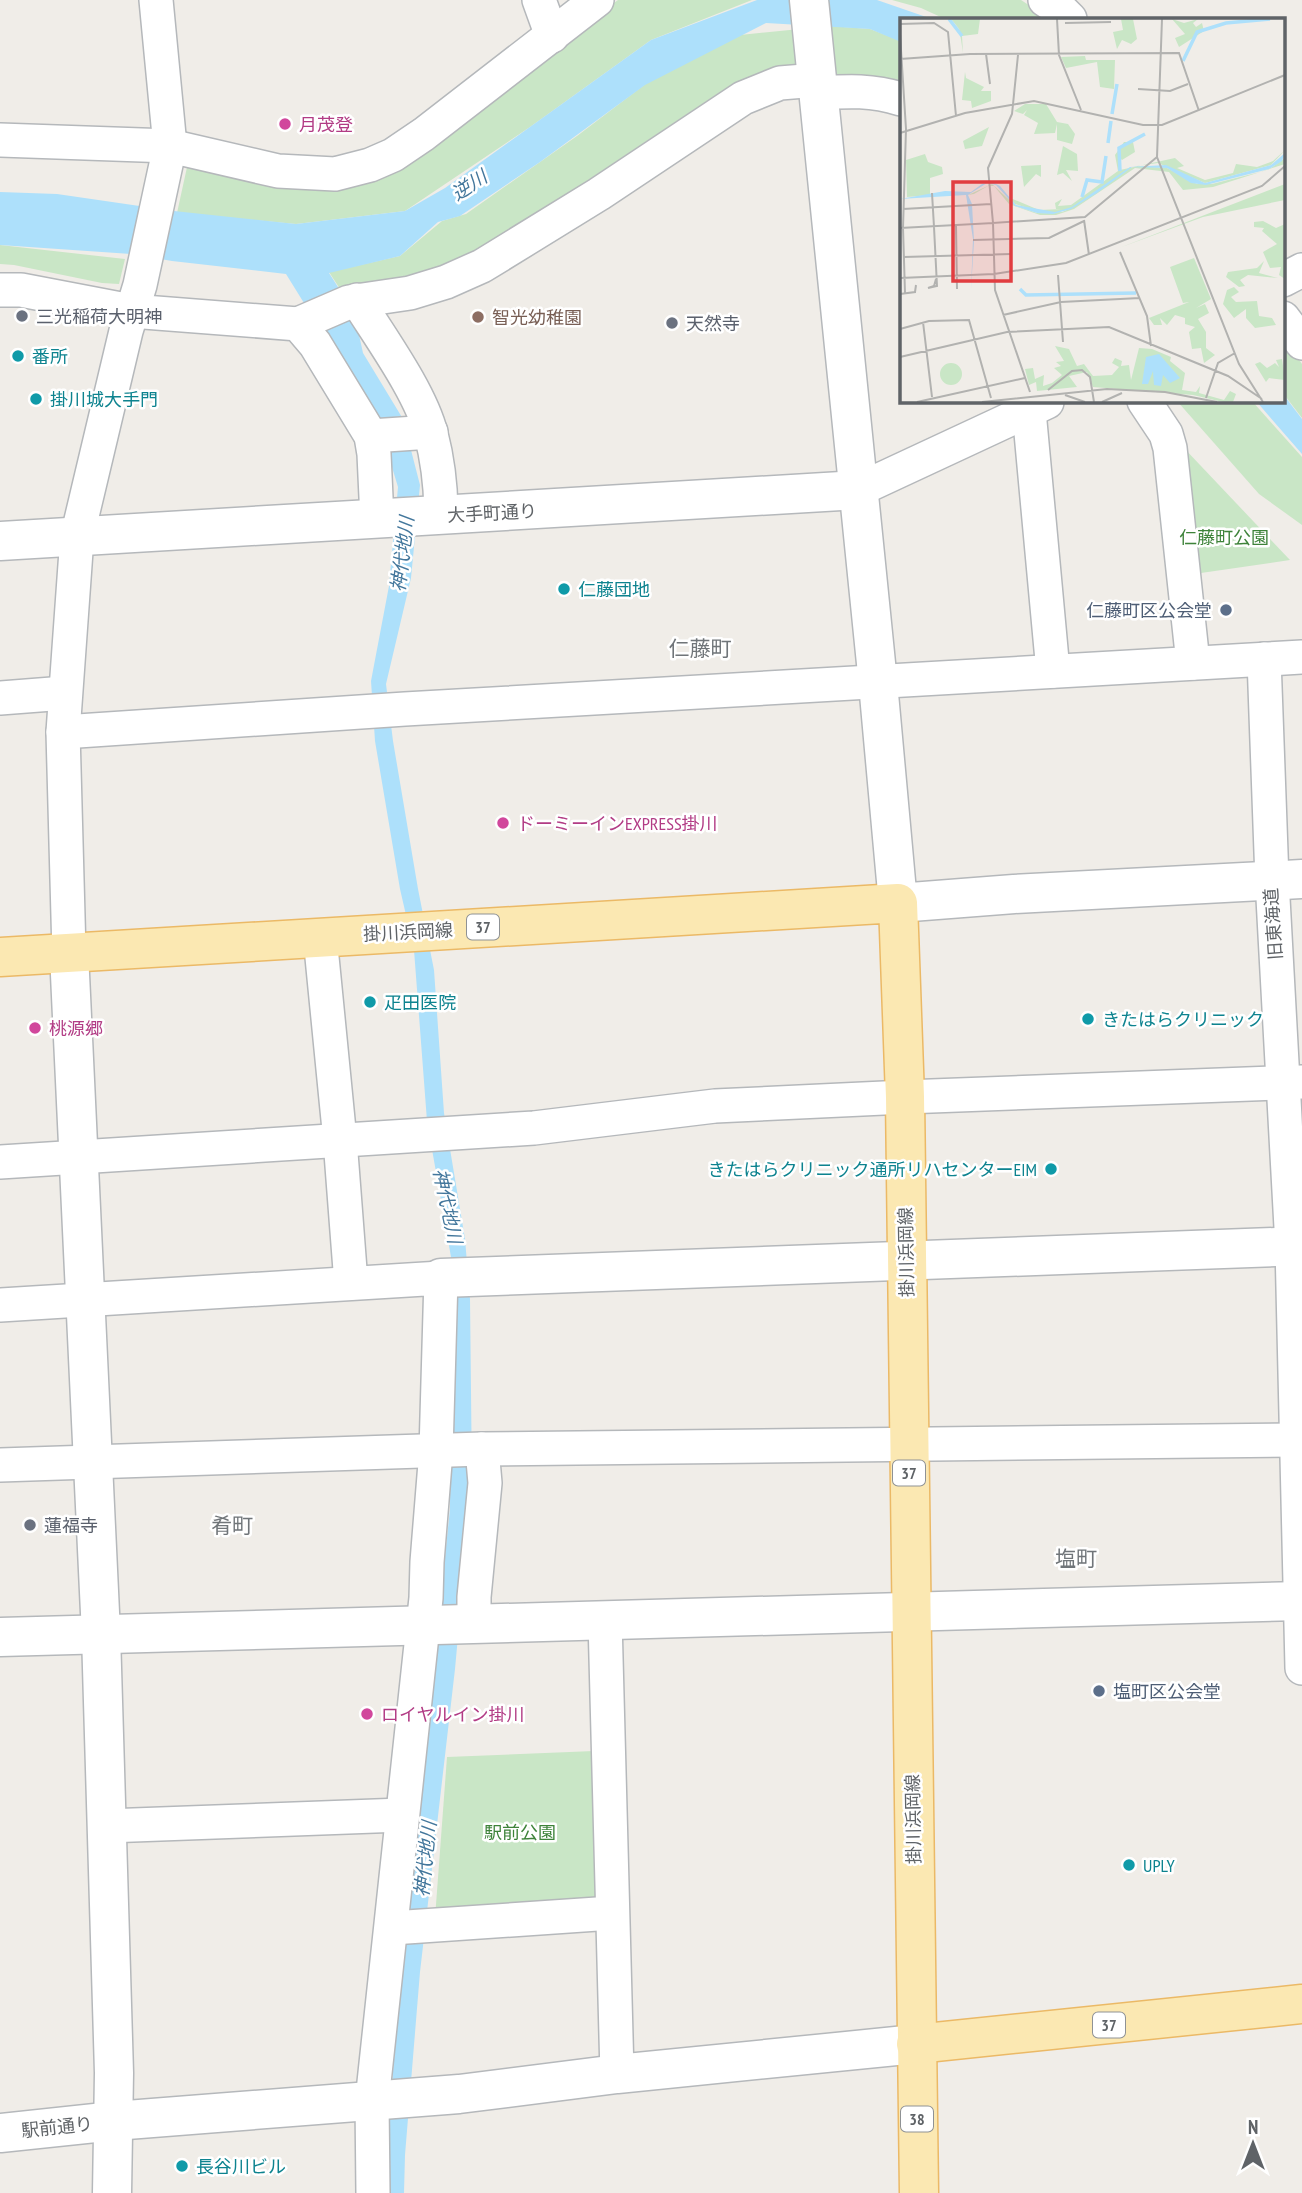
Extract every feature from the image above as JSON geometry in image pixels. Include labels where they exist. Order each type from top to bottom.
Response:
[{"type":"main road","name":"掛川浜岡線","points":[[69,953],[898,903],[905,1097],[916,2044]]},
{"type":"main road","name":"37","points":[[0,957],[69,953]]},
{"type":"main road","name":"37","points":[[916,2044],[1302,2004]]},
{"type":"main road","name":"38","points":[[916,2044],[919,2193]]},
{"type":"street","points":[[112,2193],[114,2073],[101,1633],[69,953],[62,732],[77,537],[169,154],[156,0]]},
{"type":"street","points":[[539,0],[552,36]]},
{"type":"street","points":[[0,139],[169,154],[297,174],[335,174],[370,165],[393,155],[597,0]]},
{"type":"street","points":[[809,0],[898,903]]},
{"type":"street","points":[[1045,0],[1069,18]]},
{"type":"street","points":[[0,290],[135,298],[304,321],[353,301],[410,293],[446,282],[482,266],[599,194],[743,97],[780,83],[817,76],[852,90],[900,99]]},
{"type":"street","points":[[1284,279],[1302,270]]},
{"type":"street","points":[[353,301],[416,396],[429,432],[441,498],[437,516]]},
{"type":"street","points":[[1284,319],[1302,343]]},
{"type":"street","points":[[304,321],[314,344],[372,436],[380,519]]},
{"type":"street","points":[[1145,402],[1166,434],[1170,448],[1193,663]]},
{"type":"street","points":[[858,490],[1039,406],[1053,671]]},
{"type":"street","points":[[372,436],[429,432]]},
{"type":"street","name":"大手町通り","points":[[0,541],[858,490]]},
{"type":"street","points":[[62,732],[405,709],[1302,657]]},
{"type":"street","points":[[1264,659],[1287,879]]},
{"type":"street","points":[[0,698],[65,693]]},
{"type":"street","name":"旧東海道","points":[[898,903],[1287,879],[1297,1246],[1296,1440],[1302,1668]]},
{"type":"street","points":[[320,937],[351,1283]]},
{"type":"street","points":[[0,1162],[534,1128],[715,1106],[1292,1082]]},
{"type":"street","points":[[0,1305],[441,1278],[1297,1246]]},
{"type":"street","points":[[373,2193],[372,2101],[395,1928],[402,1815],[424,1625],[436,1451],[441,1278]]},
{"type":"street","points":[[0,1465],[482,1449],[1296,1440]]},
{"type":"street","points":[[474,1624],[485,1482],[482,1449]]},
{"type":"street","points":[[0,1637],[1300,1601]]},
{"type":"street","points":[[605,1620],[617,2074]]},
{"type":"street","points":[[106,1826],[402,1815]]},
{"type":"street","points":[[395,1928],[612,1913]]},
{"type":"street","name":"駅前通り","points":[[0,2133],[114,2121],[459,2094],[617,2074],[916,2044]]},
{"type":"green space","points":[[618,0],[752,0],[651,40],[530,127],[405,211],[296,224],[177,213],[189,158],[332,179],[557,45]]},
{"type":"green space","points":[[892,0],[1021,0],[1048,18],[943,18],[921,8]]},
{"type":"green space","points":[[830,26],[870,29],[900,41],[900,87],[836,74],[784,70],[462,264],[342,292],[329,272],[400,256],[442,221],[466,214],[652,79],[740,35]]},
{"type":"green space","points":[[0,245],[125,259],[119,284],[102,283],[0,264]]},
{"type":"green space","points":[[1284,338],[1302,364],[1302,418],[1284,394]]},
{"type":"green space","points":[[1178,402],[1253,402],[1302,457],[1302,525],[1259,494]]},
{"type":"green space","name":"仁藤町公園","points":[[1183,447],[1290,560],[1194,574]]},
{"type":"green space","name":"駅前公園","points":[[594,1751],[599,1891],[592,1903],[435,1918],[447,1757]]},
{"type":"water","points":[[757,0],[877,0],[929,18],[900,18],[900,42],[870,29],[766,23],[645,85],[540,162],[460,216],[438,222],[400,256],[329,273],[354,312],[363,353],[403,419],[420,485],[411,578],[386,684],[393,741],[434,970],[444,1113],[465,1239],[470,1299],[472,1483],[455,1669],[420,1972],[404,2193],[386,2193],[386,2154],[401,1977],[450,1509],[451,1257],[427,1121],[414,950],[400,889],[375,741],[371,681],[389,586],[398,487],[379,424],[286,274],[131,254],[0,245],[0,192],[57,194],[174,211],[296,224],[405,211],[445,188],[651,40]]},
{"type":"water","points":[[1284,395],[1302,419],[1302,454],[1257,402],[1284,402]]},
{"type":"place","name":"月茂登","points":[[285,124]]},
{"type":"place","name":"三光稲荷大明神","points":[[22,316]]},
{"type":"place","name":"智光幼稚園","points":[[478,317]]},
{"type":"place","name":"天然寺","points":[[672,323]]},
{"type":"place","name":"番所","points":[[18,356]]},
{"type":"place","name":"掛川城大手門","points":[[36,399]]},
{"type":"place","name":"仁藤団地","points":[[564,589]]},
{"type":"place","name":"仁藤町区公会堂","points":[[1226,610]]},
{"type":"place","name":"ドーミーインEXPRESS掛川","points":[[503,823]]},
{"type":"place","name":"疋田医院","points":[[370,1002]]},
{"type":"place","name":"きたはらクリニック","points":[[1088,1019]]},
{"type":"place","name":"桃源郷","points":[[35,1028]]},
{"type":"place","name":"きたはらクリニック通所リハセンターEIM","points":[[1051,1169]]},
{"type":"place","name":"蓮福寺","points":[[30,1525]]},
{"type":"place","name":"塩町区公会堂","points":[[1099,1691]]},
{"type":"place","name":"ロイヤルイン掛川","points":[[367,1714]]},
{"type":"place","name":"UPLY","points":[[1129,1865]]},
{"type":"place","name":"長谷川ビル","points":[[182,2166]]},
{"type":"district","name":"仁藤町","points":[[700,648]]},
{"type":"district","name":"肴町","points":[[232,1525]]},
{"type":"district","name":"塩町","points":[[1076,1558]]},
{"type":"water label","name":"逆川","points":[[469,185]]},
{"type":"water label","name":"神代地川","points":[[402,554]]},
{"type":"water label","name":"神代地川","points":[[448,1206]]},
{"type":"water label","name":"神代地川","points":[[425,1859]]}]
